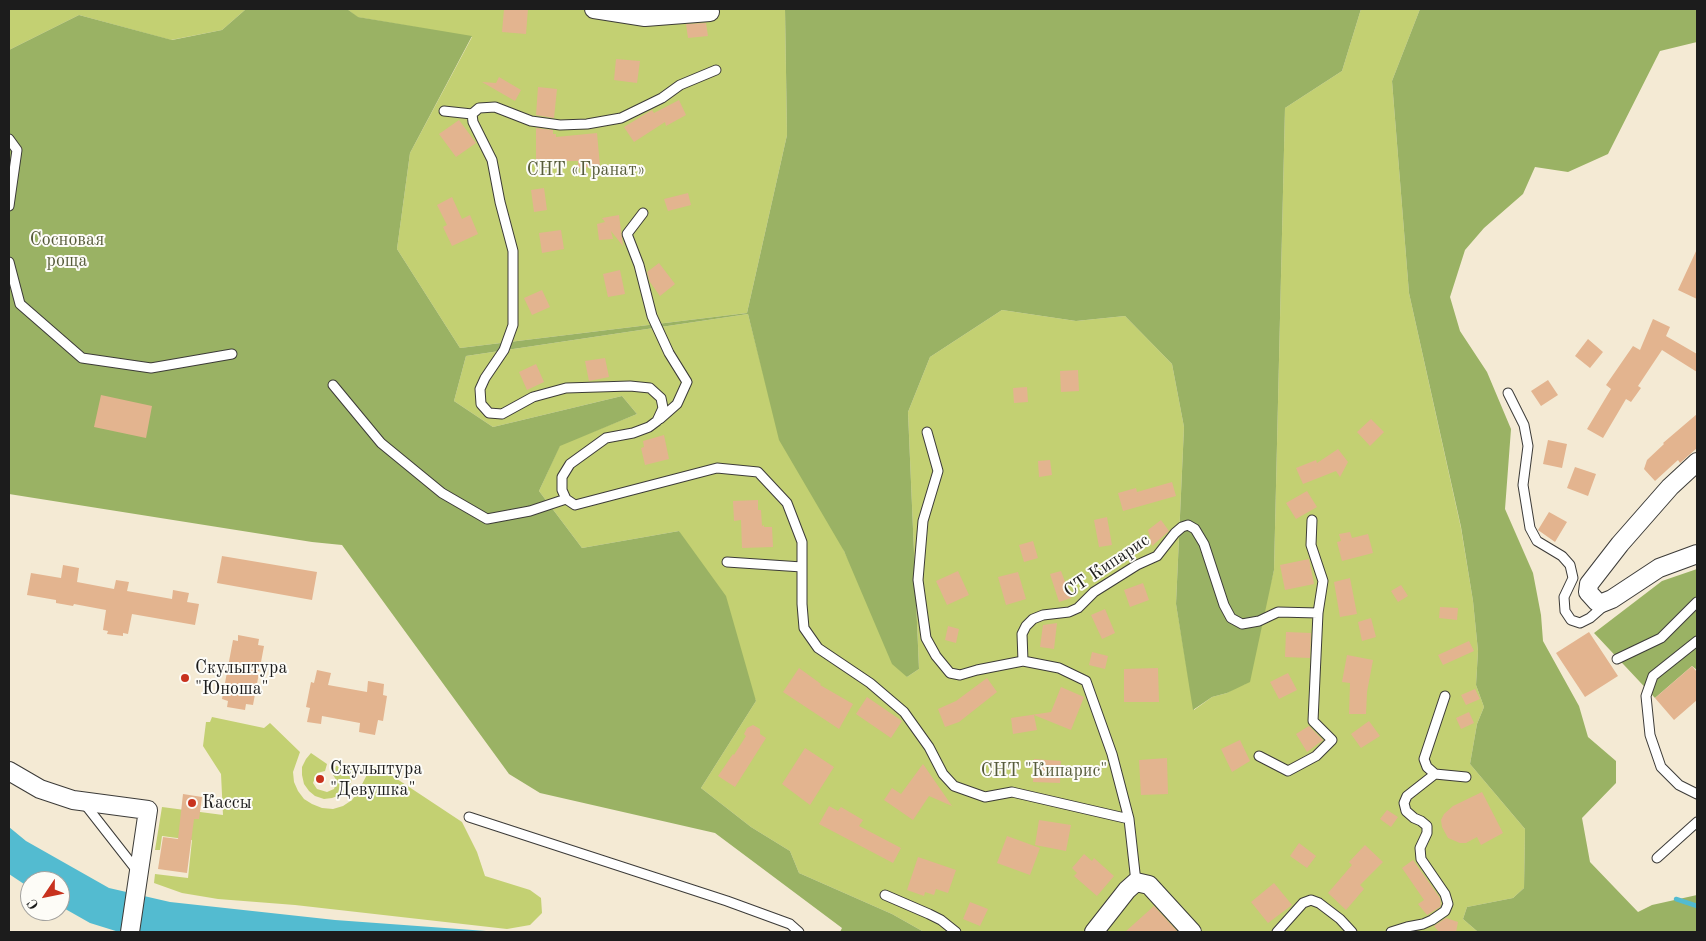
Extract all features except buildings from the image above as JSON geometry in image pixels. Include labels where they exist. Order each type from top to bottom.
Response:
[{"type":"street","points":[[594,9],[645,17],[710,12]]},
{"type":"street","points":[[1697,462],[1670,487],[1638,522],[1589,584],[1588,592],[1597,602],[1602,603],[1612,599],[1659,568],[1697,554]]},
{"type":"street","points":[[9,772],[40,789],[73,800],[148,810],[130,932]]},
{"type":"street","points":[[1094,932],[1127,890],[1136,882],[1148,885],[1192,932]]},
{"type":"lane","points":[[444,111],[472,114],[479,108],[495,107],[531,121],[560,124],[596,122],[621,118],[662,98],[680,86],[716,70]]},
{"type":"lane","points":[[472,114],[473,122],[492,160],[513,251],[513,325],[504,350],[485,378],[480,389],[481,404],[489,413],[502,414],[533,397],[566,388],[630,386],[650,388],[661,398],[663,408],[658,421]]},
{"type":"lane","points":[[9,139],[17,150],[9,206]]},
{"type":"lane","points":[[643,213],[627,234],[639,265],[652,316],[669,353],[687,382],[677,404],[649,428],[606,438],[570,464],[562,477],[562,490],[566,499],[575,505],[717,468],[758,472],[787,503],[802,542],[804,628],[818,648],[870,683],[904,712],[930,747],[942,774],[954,786],[985,797],[1012,792],[1129,819]]},
{"type":"lane","points":[[9,262],[20,304],[82,358],[151,368],[232,354]]},
{"type":"lane","points":[[333,385],[381,442],[442,493],[487,519],[530,512],[566,499]]},
{"type":"lane","points":[[1508,393],[1524,425],[1528,446],[1523,485],[1530,528],[1537,541],[1562,556],[1570,564],[1573,578],[1564,597],[1565,612],[1570,620],[1580,623],[1590,618],[1612,599]]},
{"type":"lane","points":[[928,432],[938,471],[923,521],[918,580],[926,638],[936,656],[950,673],[960,675],[1022,660],[1058,668],[1086,681],[1112,754],[1129,819],[1136,882]]},
{"type":"lane","points":[[1259,756],[1288,771],[1316,756],[1332,740],[1313,721],[1318,613],[1323,582],[1311,545],[1312,520]]},
{"type":"lane","name":"СТ Кипарис","points":[[1022,660],[1022,634],[1026,626],[1033,619],[1043,615],[1069,612],[1078,608],[1094,592],[1137,565],[1156,556],[1175,533],[1188,525],[1195,528],[1204,544],[1224,605],[1231,618],[1242,624],[1259,621],[1278,612],[1318,613]]},
{"type":"lane","points":[[727,562],[802,567]]},
{"type":"lane","points":[[1617,659],[1661,638],[1697,602]]},
{"type":"lane","points":[[1697,641],[1653,676],[1646,696],[1650,735],[1661,767],[1679,785],[1697,794]]},
{"type":"lane","points":[[1445,696],[1424,759],[1427,767],[1435,774],[1466,777]]},
{"type":"lane","points":[[1391,932],[1432,920],[1445,911],[1448,904],[1445,894],[1420,860],[1420,848],[1427,833],[1427,826],[1406,811],[1404,803],[1407,796],[1435,774]]},
{"type":"lane","points":[[82,801],[138,879]]},
{"type":"lane","points":[[469,817],[728,901],[790,924],[799,932]]},
{"type":"lane","points":[[1657,858],[1697,822]]},
{"type":"lane","points":[[885,895],[930,914],[956,932]]},
{"type":"lane","points":[[1277,932],[1303,903],[1311,900],[1340,919],[1352,932]]},
{"type":"green space","points":[[9,9],[246,9],[222,30],[171,40],[79,15],[9,50]]},
{"type":"green space","name":"Сосновая роща","points":[[246,9],[347,9],[358,17],[472,36],[410,153],[397,249],[460,348],[747,313],[787,135],[785,9],[1361,9],[1342,71],[1285,108],[1274,570],[1250,682],[1227,693],[1212,697],[1193,710],[1176,604],[1184,427],[1172,364],[1125,316],[1076,321],[1002,310],[930,357],[908,412],[919,669],[907,677],[892,664],[844,551],[779,440],[748,314],[466,356],[454,401],[493,427],[622,396],[637,414],[560,446],[539,491],[582,548],[679,531],[726,596],[756,701],[701,788],[751,827],[790,851],[799,873],[892,914],[924,932],[840,932],[842,928],[715,833],[540,793],[509,774],[342,545],[312,542],[9,494],[9,50],[79,15],[172,40],[222,30]]},
{"type":"green space","name":"СНТ «Гранат»","points":[[347,9],[785,9],[787,135],[747,313],[460,348],[397,249],[410,153],[472,37],[357,17]]},
{"type":"green space","name":"СНТ \"Кипарис\"","points":[[1361,9],[1420,9],[1392,81],[1409,293],[1461,528],[1473,601],[1478,651],[1476,685],[1484,707],[1477,724],[1470,764],[1525,829],[1524,888],[1513,898],[1467,907],[1463,919],[1478,932],[924,932],[892,914],[799,873],[790,851],[751,827],[701,788],[756,701],[679,531],[582,548],[539,491],[560,445],[637,414],[622,396],[493,427],[454,401],[466,356],[748,314],[780,439],[808,354],[844,551],[907,677],[919,669],[908,412],[930,357],[1002,310],[1076,321],[1125,316],[1172,364],[1184,427],[1176,604],[1194,710],[1212,697],[1227,693],[1245,684],[1274,570],[1285,108],[1342,71]]},
{"type":"green space","points":[[1420,9],[1697,9],[1697,42],[1660,51],[1608,154],[1568,172],[1535,167],[1523,194],[1484,228],[1465,250],[1450,297],[1460,331],[1487,372],[1511,429],[1505,509],[1533,573],[1541,615],[1543,641],[1579,706],[1588,737],[1616,761],[1616,783],[1582,818],[1590,862],[1638,912],[1652,905],[1697,895],[1697,932],[1478,932],[1463,919],[1467,907],[1513,898],[1524,888],[1525,829],[1470,764],[1477,724],[1484,707],[1476,685],[1478,651],[1473,601],[1461,527],[1409,293],[1392,81]]},
{"type":"green space","points":[[1697,569],[1697,670],[1692,666],[1655,698],[1594,633],[1662,581]]},
{"type":"green space","points":[[212,717],[264,728],[270,723],[300,752],[293,772],[294,782],[298,791],[304,799],[322,808],[333,809],[343,806],[352,800],[372,765],[394,777],[462,822],[477,852],[485,876],[530,890],[541,898],[542,913],[530,925],[507,929],[295,905],[218,899],[182,893],[154,883],[155,874],[188,878],[192,840],[162,836],[160,850],[155,850],[162,807],[223,815],[221,774],[203,746],[206,722],[210,722]]},
{"type":"green space","points":[[311,753],[327,764],[325,771],[317,773],[313,783],[317,789],[327,792],[334,789],[337,781],[333,775],[336,766],[354,769],[351,783],[347,790],[340,795],[324,799],[315,796],[309,791],[304,784],[302,767]]},
{"type":"water","points":[[9,827],[26,841],[109,888],[170,902],[335,920],[500,932],[119,932],[90,923],[70,912],[70,871],[20,871],[20,881],[9,874]]},
{"type":"waterway","points":[[1676,899],[1697,906]]},
{"type":"place","name":"Скульптура \"Юноша\"","points":[[185,678]]},
{"type":"place","name":"Скульптура \"Девушка\"","points":[[320,779]]},
{"type":"place","name":"Кассы","points":[[192,803]]}]
